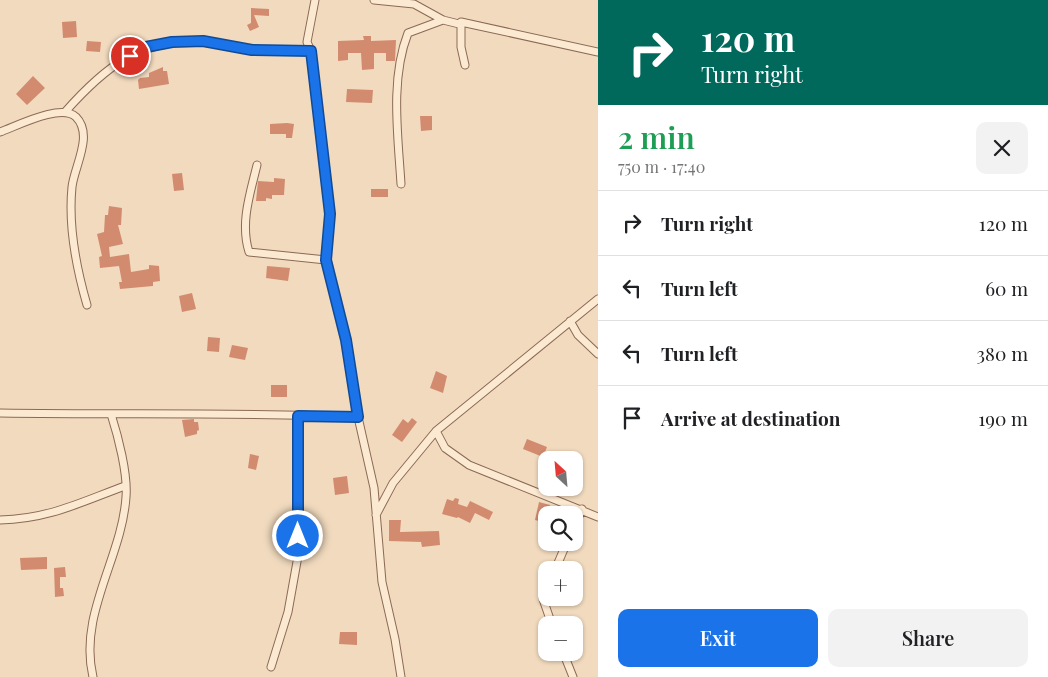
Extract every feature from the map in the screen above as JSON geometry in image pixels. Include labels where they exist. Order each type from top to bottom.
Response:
[{"type":"street","points":[[315,0],[307,42],[311,51],[330,214],[326,260],[346,340],[358,417],[374,488],[382,582],[395,639],[401,677]]},
{"type":"street","points":[[374,0],[417,3],[443,20],[459,24],[461,22],[598,52]]},
{"type":"street","points":[[401,184],[397,115],[400,53],[408,33],[443,20]]},
{"type":"street","points":[[461,22],[461,47],[465,65]]},
{"type":"street","points":[[65,112],[85,89],[114,64],[146,47],[172,42],[203,41],[252,50],[311,51]]},
{"type":"street","points":[[0,132],[54,112],[65,112],[76,117],[84,135],[72,187],[73,228],[77,268],[87,305]]},
{"type":"street","points":[[257,164],[244,220],[248,252],[326,260]]},
{"type":"street","points":[[376,516],[393,483],[436,431],[598,299]]},
{"type":"street","points":[[570,320],[578,335],[598,354]]},
{"type":"street","points":[[0,413],[78,416],[224,413],[358,417]]},
{"type":"street","points":[[93,677],[90,652],[92,624],[122,522],[126,495],[119,438],[111,414]]},
{"type":"street","points":[[271,667],[288,612],[298,556],[298,416]]},
{"type":"street","points":[[436,431],[445,448],[469,465],[574,506]]},
{"type":"street","points":[[0,520],[40,517],[70,509],[125,486]]},
{"type":"street","points":[[583,510],[598,517]]},
{"type":"street","points":[[567,661],[573,677]]},
{"type":"building","points":[[251,8],[269,9],[269,16],[254,15],[259,27],[250,31],[247,25],[251,23]]},
{"type":"building","points":[[76,21],[77,37],[63,38],[62,22]]},
{"type":"building","points":[[363,36],[371,36],[371,41],[396,40],[395,61],[386,61],[386,53],[374,53],[374,69],[362,70],[361,53],[348,53],[348,60],[338,61],[338,41],[364,40]]},
{"type":"building","points":[[87,41],[101,42],[100,52],[86,51]]},
{"type":"building","points":[[163,67],[163,71],[167,71],[169,84],[139,89],[138,80],[140,78],[149,77],[149,73]]},
{"type":"building","points":[[33,76],[45,88],[27,105],[16,94]]},
{"type":"building","points":[[347,89],[373,90],[372,103],[346,102]]},
{"type":"building","points":[[420,116],[432,116],[432,130],[421,131]]},
{"type":"building","points":[[270,124],[294,124],[292,138],[286,138],[286,134],[270,134]]},
{"type":"building","points":[[182,173],[184,190],[174,191],[172,174]]},
{"type":"building","points":[[274,178],[285,179],[284,195],[272,195],[272,199],[266,198],[266,201],[256,201],[258,181],[274,182]]},
{"type":"building","points":[[371,189],[388,189],[388,197],[371,197]]},
{"type":"building","points":[[109,206],[122,208],[121,225],[118,225],[123,244],[109,247],[110,257],[129,254],[131,272],[149,269],[149,265],[159,266],[160,281],[153,282],[153,286],[120,289],[119,282],[122,282],[119,266],[100,268],[99,257],[102,256],[97,234],[104,232],[105,215],[108,215]]},
{"type":"building","points":[[267,266],[290,268],[288,281],[266,278]]},
{"type":"building","points":[[192,293],[196,309],[182,312],[179,296]]},
{"type":"building","points":[[208,337],[220,338],[219,352],[207,351]]},
{"type":"building","points":[[232,345],[248,348],[245,360],[229,357]]},
{"type":"building","points":[[436,371],[447,376],[443,393],[430,388]]},
{"type":"building","points":[[271,385],[287,385],[287,397],[271,397]]},
{"type":"building","points":[[412,418],[417,422],[402,442],[392,435],[403,419],[408,423]]},
{"type":"building","points":[[194,419],[194,422],[198,422],[199,430],[197,434],[185,437],[182,420]]},
{"type":"building","points":[[527,439],[547,447],[545,451],[538,451],[538,455],[523,449]]},
{"type":"building","points":[[250,454],[259,456],[256,470],[248,468]]},
{"type":"building","points":[[347,476],[349,493],[335,495],[333,478]]},
{"type":"building","points":[[455,498],[459,499],[458,504],[467,507],[470,501],[493,512],[489,520],[475,513],[470,523],[458,517],[442,514],[447,499],[453,501]]},
{"type":"building","points":[[539,502],[550,505],[550,506],[538,506]]},
{"type":"building","points":[[538,506],[538,521],[535,520]]},
{"type":"building","points":[[389,520],[401,520],[400,532],[439,531],[440,545],[422,547],[421,542],[389,541]]},
{"type":"building","points":[[47,557],[47,569],[21,570],[20,558]]},
{"type":"building","points":[[65,567],[66,577],[60,577],[60,588],[63,588],[64,596],[55,597],[54,568]]},
{"type":"building","points":[[340,632],[357,632],[357,645],[339,644]]},
{"type":"route","points":[[130,56],[146,47],[172,42],[203,41],[252,50],[311,51],[322,127],[330,214],[326,260],[346,340],[358,417],[298,416],[298,536]]}]
